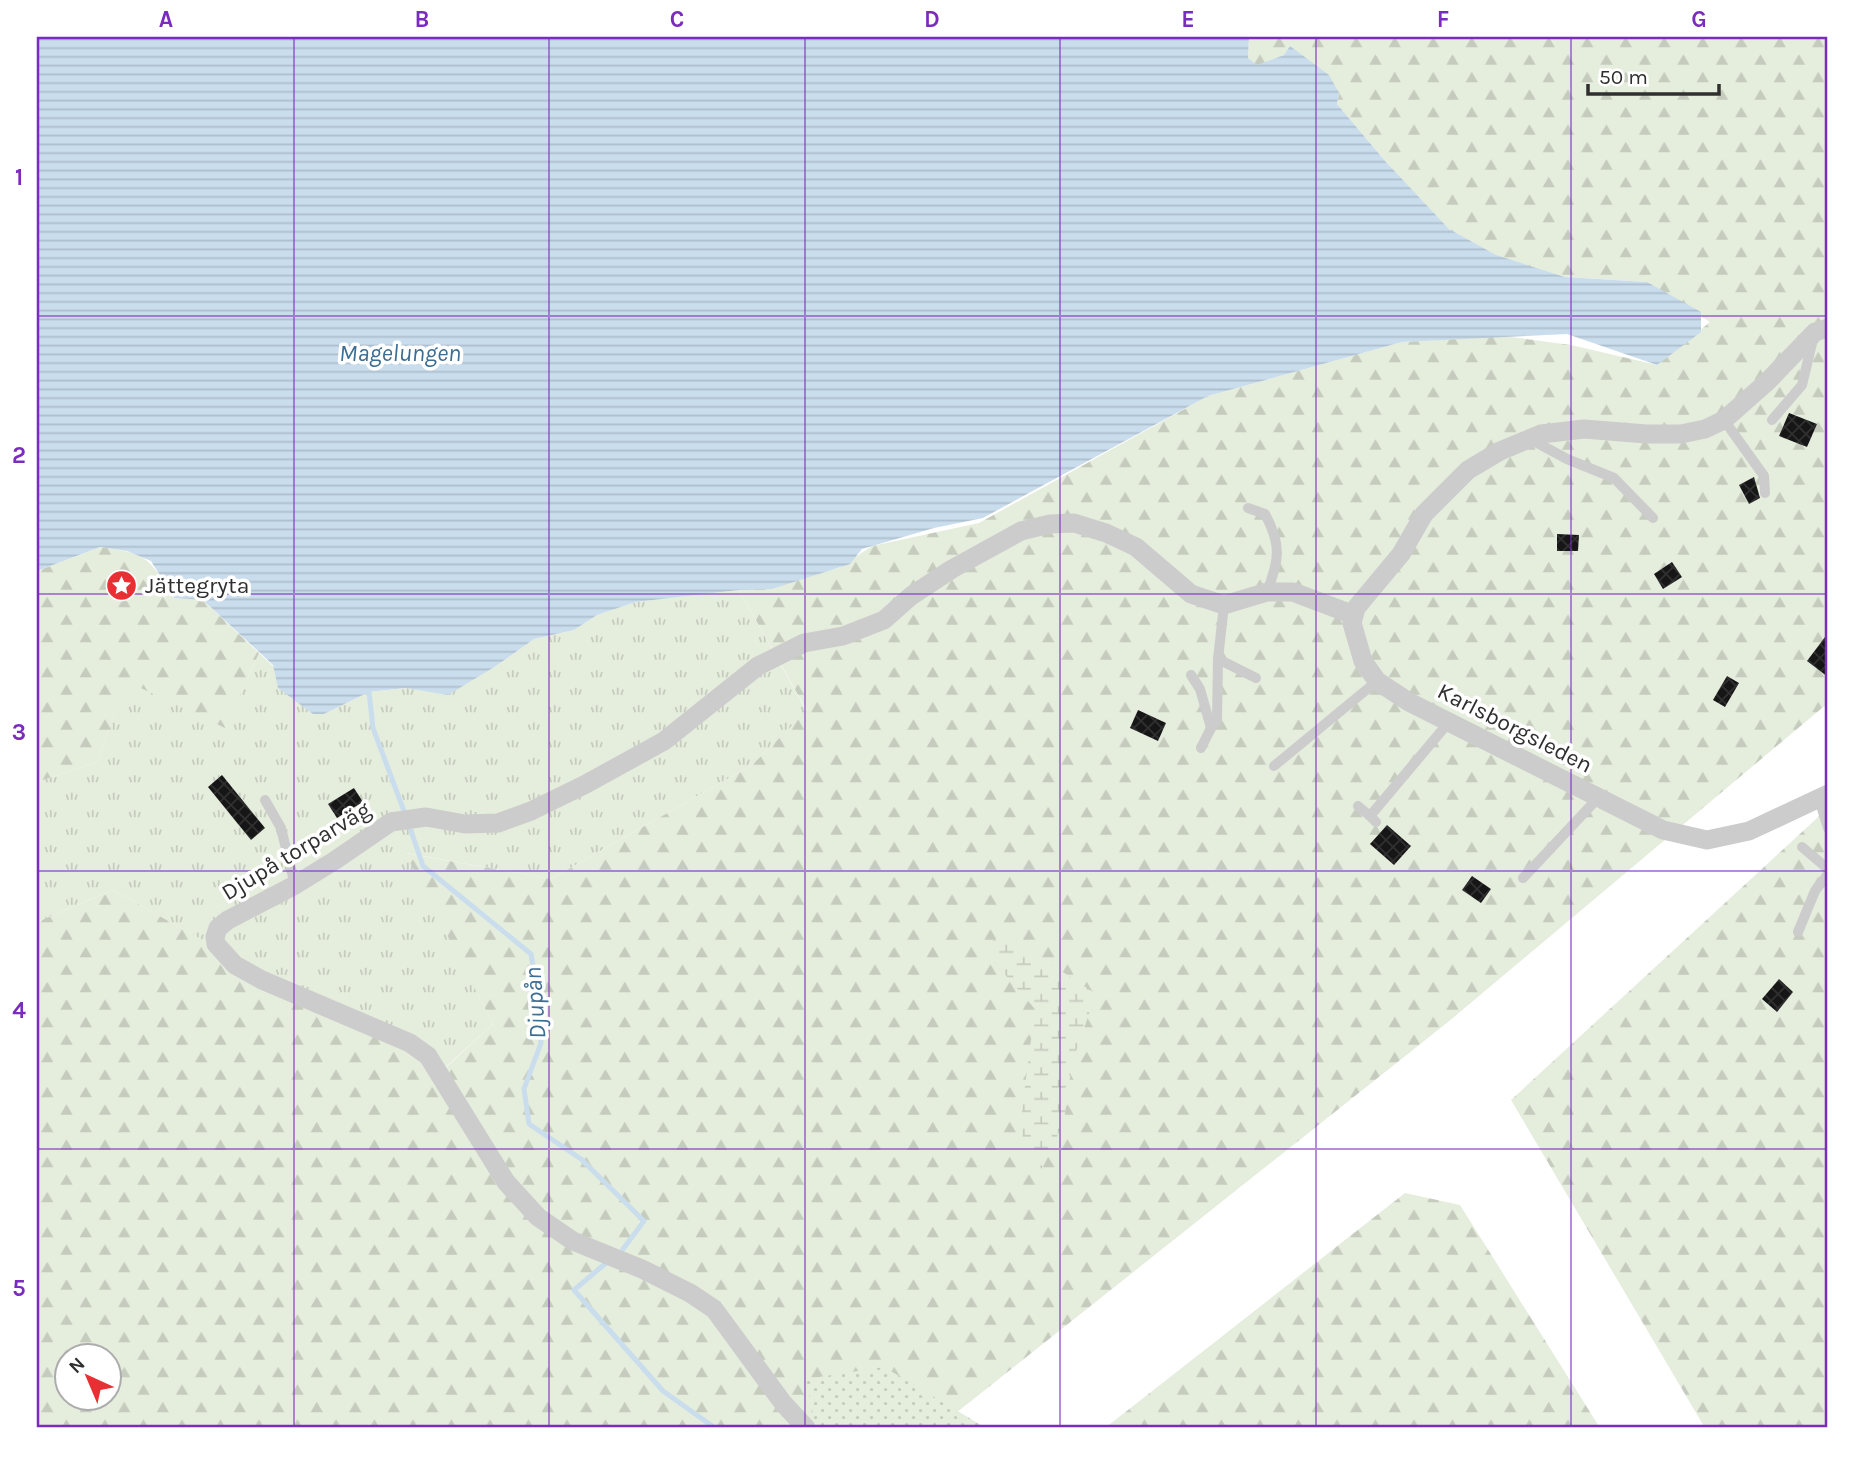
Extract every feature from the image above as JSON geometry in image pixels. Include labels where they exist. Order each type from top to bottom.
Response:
[{"type":"street","points":[[1224,605],[1267,592],[1293,592],[1354,615],[1370,589],[1401,554],[1424,514],[1468,470],[1500,451],[1541,434],[1584,429],[1681,434],[1705,429],[1724,420],[1822,330]]},
{"type":"street","name":"Djupå torparväg","points":[[806,1428],[783,1403],[714,1309],[690,1293],[642,1269],[573,1241],[538,1217],[506,1182],[428,1056],[410,1043],[262,980],[235,965],[216,944],[218,928],[295,884],[391,822],[426,817],[466,824],[498,823],[553,800],[664,741],[758,666],[804,643],[843,636],[884,620],[911,596],[952,569],[1021,531],[1050,524],[1074,523],[1106,533],[1136,547],[1191,594],[1224,605]]},
{"type":"street","name":"Karlsborgsleden","points":[[1354,615],[1352,623],[1363,661],[1377,681],[1409,702],[1663,830],[1707,840],[1749,831],[1823,796]]},
{"type":"lane","points":[[1772,420],[1802,385],[1822,330]]},
{"type":"lane","points":[[1724,420],[1764,476],[1765,493]]},
{"type":"lane","points":[[1530,439],[1567,459],[1614,478],[1653,517]]},
{"type":"lane","points":[[1248,508],[1265,514],[1275,533],[1278,561],[1267,592]]},
{"type":"lane","points":[[1201,748],[1217,721],[1218,659],[1224,605]]},
{"type":"lane","points":[[1218,659],[1256,678]]},
{"type":"lane","points":[[1191,675],[1200,689],[1211,729]]},
{"type":"lane","points":[[1274,766],[1377,681]]},
{"type":"lane","points":[[1358,806],[1373,819],[1449,722]]},
{"type":"lane","points":[[1823,796],[1828,828]]},
{"type":"lane","points":[[1523,877],[1598,798]]},
{"type":"lane","points":[[265,800],[281,828],[295,884]]},
{"type":"lane","points":[[1798,932],[1815,891],[1828,872],[1802,847]]},
{"type":"green space","points":[[1249,37],[1828,37],[1828,703],[1448,1022],[937,1428],[37,1428],[37,922],[113,890],[440,1073],[493,1024],[405,853],[551,879],[752,765],[807,711],[739,590],[839,568],[872,546],[979,523],[1208,396],[1402,342],[1504,336],[1571,345],[1657,365],[1710,322],[1647,282],[1565,277],[1496,256],[1449,229],[1392,169],[1337,104],[1339,93],[1284,55],[1257,66],[1248,58]]},
{"type":"green space","points":[[100,547],[128,552],[146,560],[159,574],[174,598],[203,600],[259,653],[225,728],[126,681],[97,762],[37,782],[37,571]]},
{"type":"green space","name":"Djupån","points":[[739,590],[807,712],[752,765],[551,879],[406,853],[493,1024],[439,1073],[113,890],[37,922],[37,782],[97,762],[126,680],[225,727],[259,653],[324,714],[369,692],[406,688],[448,694],[496,666],[534,639],[574,630],[597,615],[636,602]]},
{"type":"green space","points":[[1828,808],[1828,1428],[1705,1428],[1511,1100]]},
{"type":"green space","points":[[1009,930],[1019,943],[1096,994],[1072,1063],[1064,1121],[1042,1169],[1023,1151],[1022,1109],[1035,1009],[982,948]]},
{"type":"green space","points":[[1405,1193],[1460,1205],[1600,1428],[1105,1428]]},
{"type":"green space","points":[[884,1367],[986,1428],[820,1428],[815,1423],[806,1379]]},
{"type":"water","name":"Magelungen","points":[[37,37],[1249,37],[1248,58],[1257,65],[1284,55],[1290,46],[1329,75],[1339,93],[1337,104],[1386,162],[1449,229],[1496,255],[1565,277],[1647,282],[1701,312],[1701,332],[1657,365],[1567,334],[1402,342],[1208,396],[983,518],[934,528],[862,549],[850,564],[772,589],[739,590],[636,602],[597,615],[574,630],[534,639],[448,695],[406,688],[369,692],[324,714],[313,714],[278,688],[273,665],[203,600],[174,598],[151,561],[127,551],[100,547],[37,571]]},
{"type":"building","points":[[1789,413],[1817,424],[1807,447],[1779,436]]},
{"type":"building","points":[[1754,477],[1760,498],[1749,504],[1739,485]]},
{"type":"building","points":[[1557,534],[1579,535],[1578,551],[1557,551]]},
{"type":"building","points":[[1672,562],[1682,577],[1663,589],[1654,574]]},
{"type":"building","points":[[1828,633],[1828,677],[1807,661]]},
{"type":"building","points":[[1727,676],[1739,683],[1725,707],[1713,700]]},
{"type":"building","points":[[1138,710],[1166,723],[1158,741],[1130,728]]},
{"type":"building","points":[[222,775],[265,828],[251,840],[208,787]]},
{"type":"building","points":[[354,788],[363,802],[337,818],[328,804]]},
{"type":"building","points":[[1387,825],[1411,846],[1394,865],[1370,844]]},
{"type":"building","points":[[1472,876],[1491,889],[1481,903],[1462,890]]},
{"type":"building","points":[[1779,979],[1793,992],[1777,1012],[1762,999]]},
{"type":"waterway","name":"Djupån","points":[[369,692],[373,728],[404,811]]},
{"type":"waterway","name":"Djupån","points":[[411,831],[423,866],[531,954],[541,1043],[524,1089],[529,1124],[581,1159],[644,1221],[623,1249]]},
{"type":"waterway","name":"Djupån","points":[[606,1263],[574,1290],[663,1391],[715,1428]]},
{"type":"place","name":"Jättegryta","points":[[122,585]]}]
